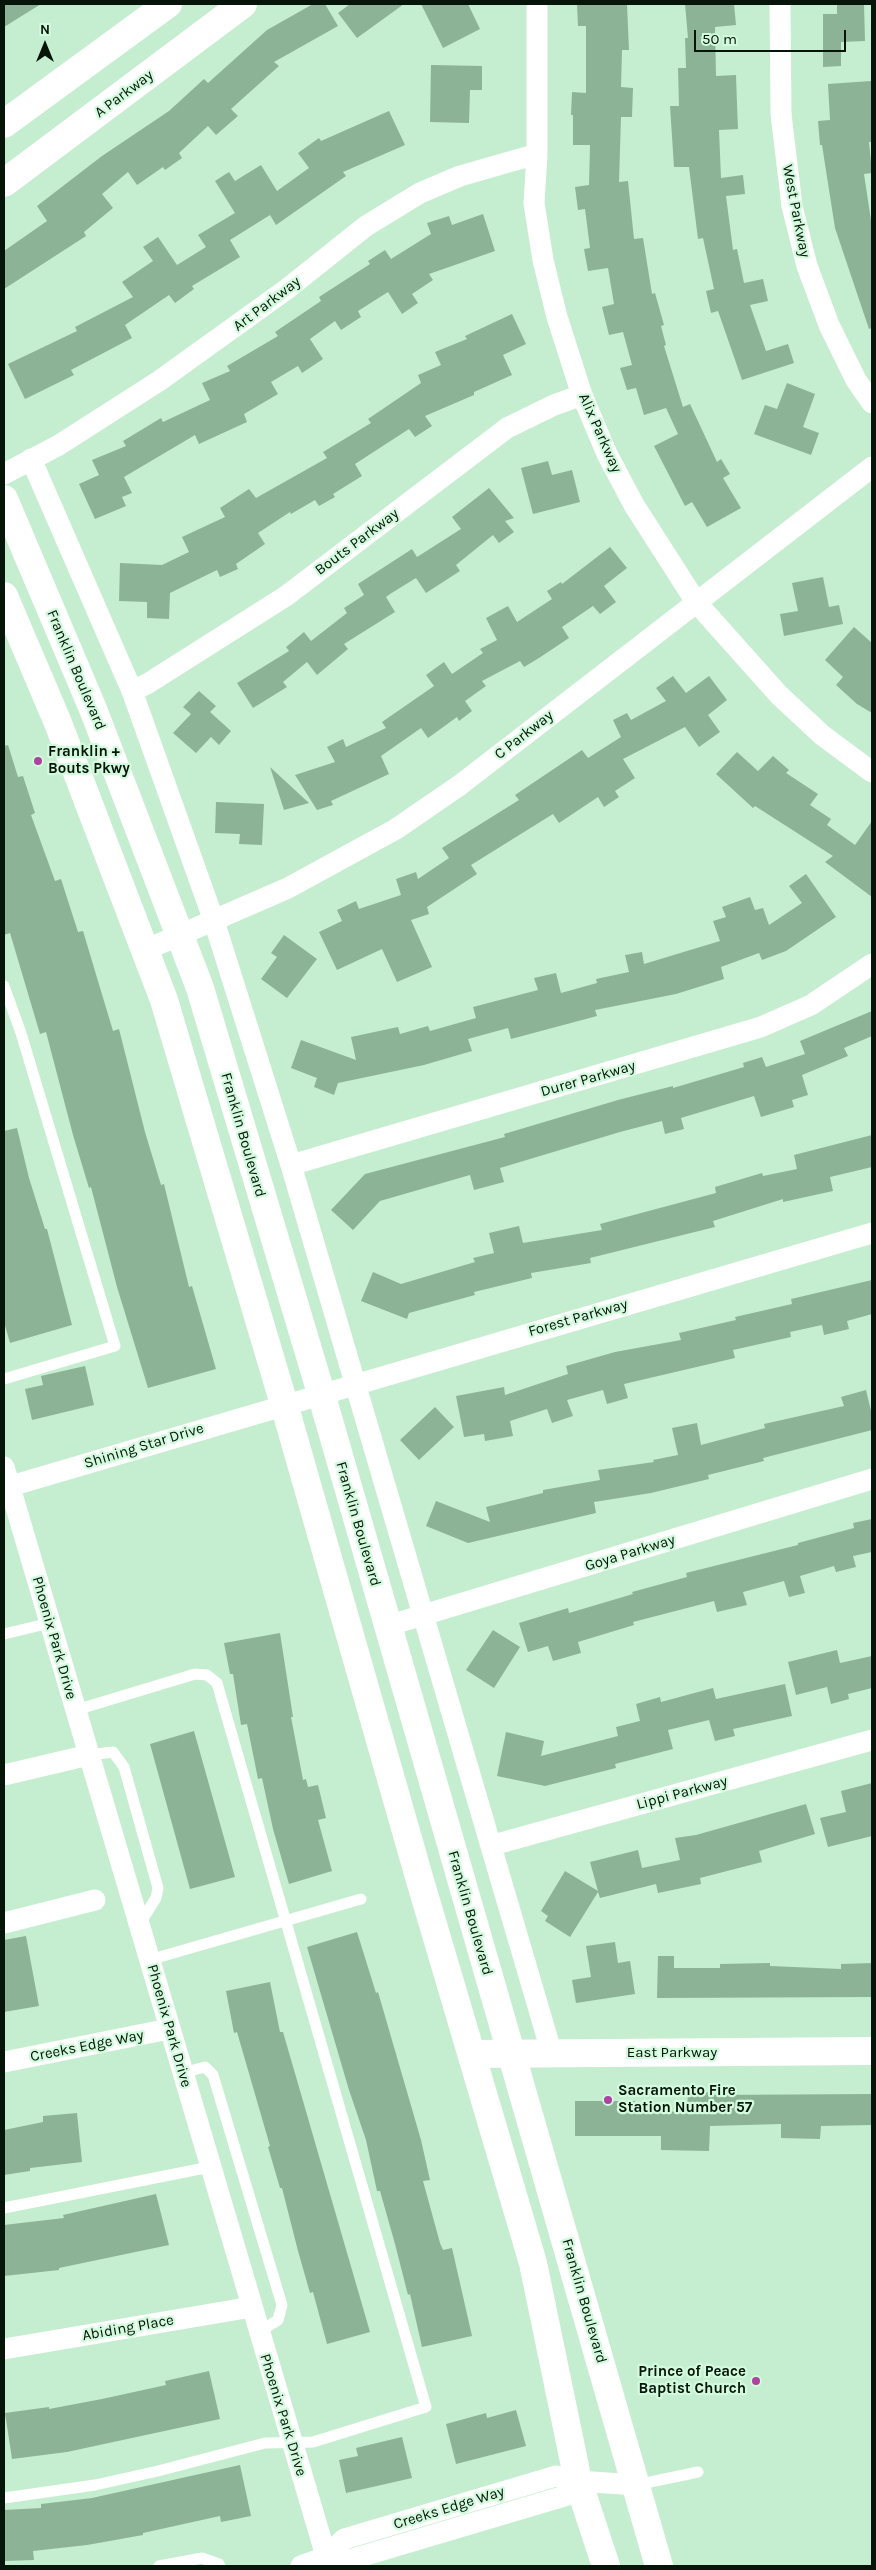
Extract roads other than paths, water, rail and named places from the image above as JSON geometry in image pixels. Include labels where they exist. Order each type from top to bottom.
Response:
[{"type":"main road","points":[[4,124],[168,4]]},
{"type":"main road","name":"A Parkway","points":[[4,183],[243,4]]},
{"type":"main road","name":"Franklin Boulevard","points":[[4,499],[93,709],[200,988],[321,1393],[659,2566]]},
{"type":"main road","points":[[4,596],[58,723],[143,951],[164,1000],[284,1404],[533,2263],[578,2481],[606,2566]]},
{"type":"main road","name":"East Parkway","points":[[472,2054],[872,2051]]},
{"type":"street","name":"Alix Parkway","points":[[538,4],[537,154],[534,203],[543,260],[557,317],[582,395],[607,454],[634,505],[696,602],[779,695],[822,735],[872,772]]},
{"type":"street","name":"West Parkway","points":[[780,4],[782,114],[792,206],[807,266],[829,325],[856,380],[872,403]]},
{"type":"street","name":"Art Parkway","points":[[4,474],[158,382],[287,289],[366,226],[420,193],[460,176],[537,154]]},
{"type":"street","name":"Bouts Parkway","points":[[132,691],[147,684],[286,596],[507,428],[554,405],[582,395]]},
{"type":"street","points":[[31,459],[132,691],[214,921],[291,1164],[425,1615],[552,2054]]},
{"type":"street","name":"C Parkway","points":[[143,951],[180,937],[323,871],[396,829],[460,785],[872,467]]},
{"type":"street","name":"Durer Parkway","points":[[291,1164],[753,1030],[811,1005],[872,964]]},
{"type":"street","name":"Forest Parkway","points":[[284,1404],[872,1233]]},
{"type":"street","name":"Shining Star Drive","points":[[6,1480],[284,1404]]},
{"type":"street","name":"Goya Parkway","points":[[387,1626],[872,1479]]},
{"type":"street","name":"Phoenix Park Drive","points":[[6,1480],[50,1622],[328,2562]]},
{"type":"street","name":"Lippi Parkway","points":[[492,1846],[872,1740]]},
{"type":"street","points":[[4,1775],[89,1755]]},
{"type":"street","points":[[4,1923],[96,1900]]},
{"type":"street","name":"Creeks Edge Way","points":[[4,2062],[169,2029]]},
{"type":"street","name":"Abiding Place","points":[[4,2349],[252,2307]]},
{"type":"street","points":[[578,2481],[636,2484]]},
{"type":"street","name":"Creeks Edge Way","points":[[301,2566],[349,2560],[559,2498],[568,2495],[578,2481]]},
{"type":"lane","points":[[4,986],[21,1033],[115,1346],[4,1379]]},
{"type":"lane","points":[[4,1634],[50,1622]]},
{"type":"lane","points":[[4,2498],[95,2484],[158,2471],[265,2443],[313,2442],[426,2407],[217,1682],[207,1675],[195,1674],[76,1710]]},
{"type":"lane","points":[[89,1755],[113,1752],[124,1767],[158,1888],[156,1898],[139,1925]]},
{"type":"lane","points":[[149,1960],[360,1899]]},
{"type":"lane","points":[[182,2073],[205,2067],[213,2076],[282,2305],[278,2320],[259,2332]]},
{"type":"lane","points":[[4,2208],[210,2167]]},
{"type":"lane","points":[[636,2484],[698,2472]]},
{"type":"lane","points":[[159,2566],[202,2558],[220,2566]]},
{"type":"place","name":"Franklin + Bouts Pkwy","points":[[38,761]]},
{"type":"place","name":"Sacramento Fire Station Number 57","points":[[608,2100]]},
{"type":"place","name":"Prince of Peace Baptist Church","points":[[756,2381]]}]
